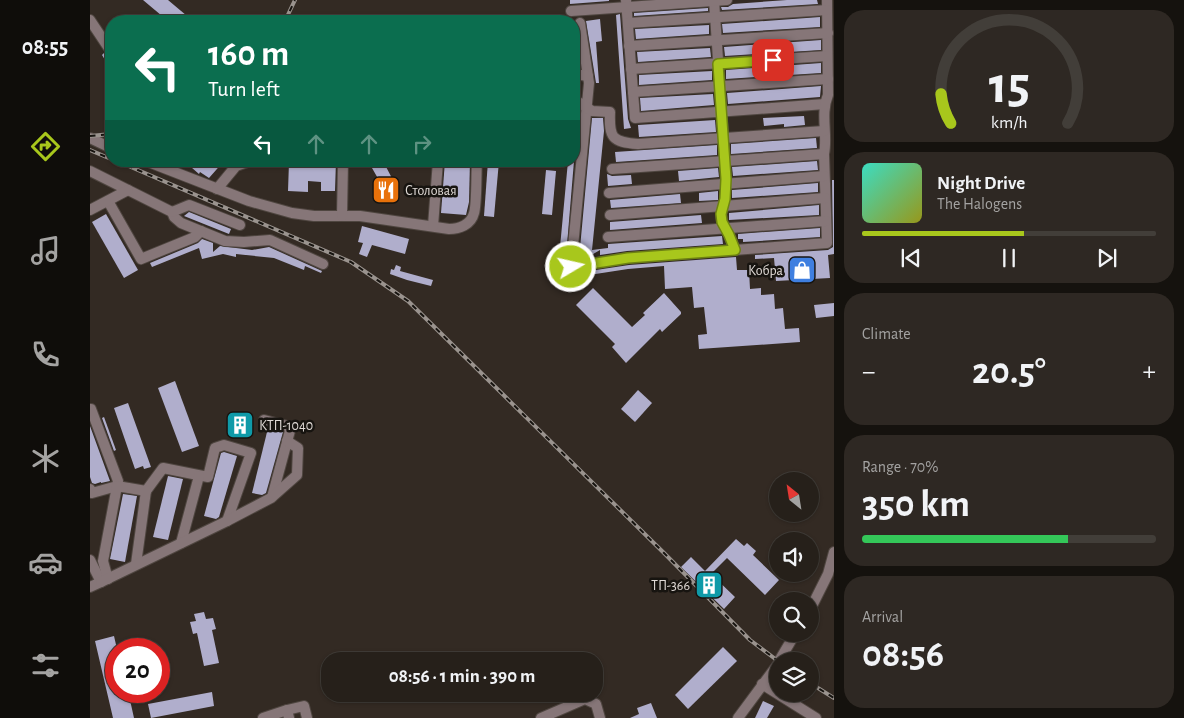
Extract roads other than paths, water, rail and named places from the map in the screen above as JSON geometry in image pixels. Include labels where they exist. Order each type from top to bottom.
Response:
[{"type":"street","points":[[715,0],[725,184],[725,199],[721,214],[722,222],[735,250]]},
{"type":"street","points":[[571,11],[626,4],[727,0]]},
{"type":"street","points":[[626,4],[635,118],[825,104]]},
{"type":"street","points":[[580,23],[589,83],[571,267],[628,258],[827,243],[824,176],[828,150],[824,131],[825,104],[828,95],[827,5],[716,17],[628,23]]},
{"type":"street","points":[[90,20],[105,42]]},
{"type":"street","points":[[629,46],[828,34]]},
{"type":"street","points":[[631,69],[828,56]]},
{"type":"street","points":[[580,75],[588,76]]},
{"type":"street","points":[[633,92],[828,79]]},
{"type":"street","points":[[580,103],[592,110],[610,112],[609,130],[614,138],[624,143],[638,144],[824,131]]},
{"type":"street","points":[[90,138],[105,145]]},
{"type":"street","points":[[612,169],[724,161],[828,150]]},
{"type":"street","points":[[162,167],[249,201],[292,213],[314,216],[360,216],[458,228],[468,223],[474,213],[477,167]]},
{"type":"street","points":[[217,188],[231,167]]},
{"type":"street","points":[[342,216],[343,167]]},
{"type":"street","points":[[433,226],[438,167]]},
{"type":"street","points":[[90,171],[172,212],[174,217],[181,223],[201,231],[225,240],[244,242],[270,240],[323,264]]},
{"type":"street","points":[[609,192],[824,176]]},
{"type":"street","points":[[90,210],[128,190]]},
{"type":"street","points":[[610,215],[825,198]]},
{"type":"street","points":[[108,200],[141,259],[195,237],[201,231]]},
{"type":"street","points":[[172,212],[190,205],[240,225]]},
{"type":"street","points":[[608,237],[826,220]]},
{"type":"street","points":[[90,410],[118,481],[103,561],[104,580]]},
{"type":"street","points":[[264,420],[291,426],[271,498]]},
{"type":"street","points":[[90,586],[271,498],[297,475],[298,448],[287,441]]},
{"type":"street","points":[[136,564],[146,491],[163,468],[208,477],[215,448],[224,444],[251,453],[227,521]]},
{"type":"street","points":[[181,543],[199,476]]},
{"type":"street","points":[[90,488],[92,493],[117,486],[146,491]]},
{"type":"street","points":[[819,592],[828,574],[834,552]]},
{"type":"street","points":[[90,560],[104,580]]},
{"type":"street","points":[[738,718],[769,674]]},
{"type":"street","points":[[762,684],[816,718]]},
{"type":"street","points":[[541,718],[585,699],[596,704],[600,718]]},
{"type":"street","points":[[263,718],[288,714],[304,706],[307,718]]},
{"type":"railway","points":[[288,15],[295,0]]},
{"type":"railway","points":[[90,136],[105,135]]},
{"type":"railway","points":[[90,150],[105,156]]},
{"type":"railway","points":[[131,167],[351,262],[408,301],[750,640],[769,654]]},
{"type":"railway","points":[[819,689],[834,698]]},
{"type":"place","name":"Столовая","points":[[386,190]]},
{"type":"place","name":"Кобра","points":[[802,270]]},
{"type":"place","name":"КТП-1040","points":[[240,425]]},
{"type":"place","name":"ТП-366","points":[[709,585]]}]
